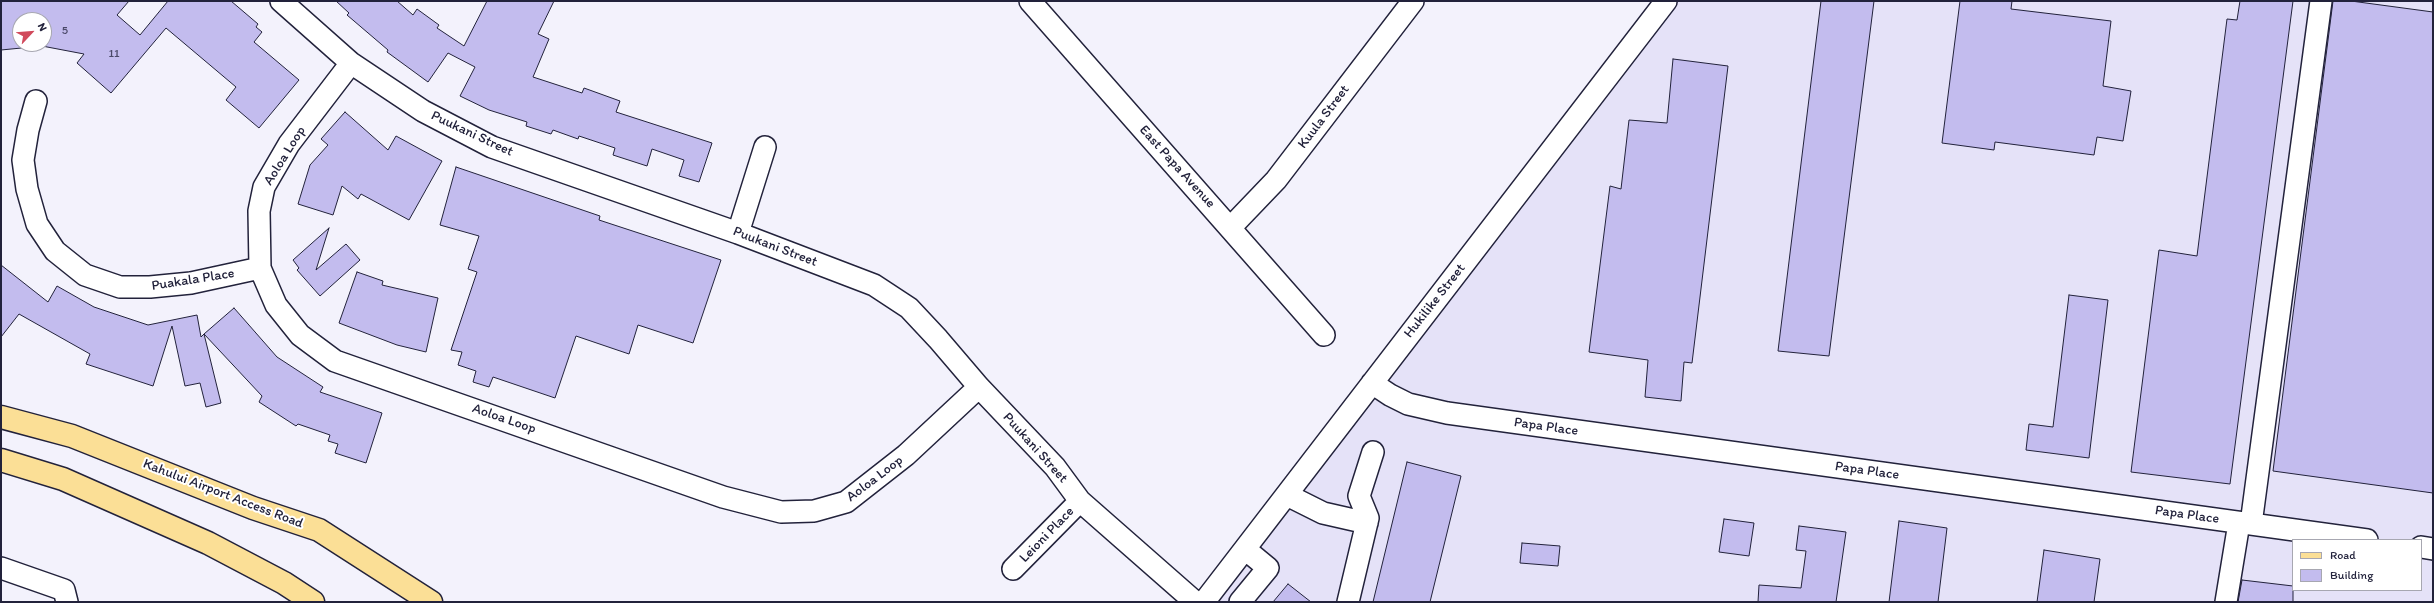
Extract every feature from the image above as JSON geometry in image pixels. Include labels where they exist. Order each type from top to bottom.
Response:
[{"type":"main road","name":"Kahului Airport Access Road","points":[[1,417],[72,436],[253,508],[319,530],[431,602]]},
{"type":"main road","points":[[1,460],[63,479],[208,543],[284,583],[313,602]]},
{"type":"street","name":"Puukani Street","points":[[281,1],[351,63],[424,111],[492,147],[738,233],[874,285],[909,308],[979,388],[1055,467],[1080,501],[1195,602]]},
{"type":"street","name":"East Papa Avenue","points":[[1030,1],[1231,227],[1324,335]]},
{"type":"street","name":"Kuula Street","points":[[1231,227],[1276,180],[1412,1]]},
{"type":"street","name":"Hukilike Street","points":[[1204,602],[1666,1]]},
{"type":"street","points":[[2226,602],[2245,523],[2321,1]]},
{"type":"street","name":"Aoloa Loop","points":[[351,63],[289,144],[264,187],[258,231],[260,268],[276,305],[300,335],[335,361],[723,497],[781,512],[814,512],[846,502],[906,455],[979,388]]},
{"type":"street","name":"Puakala Place","points":[[36,101],[28,130],[23,160],[35,217],[37,224],[55,251],[84,275],[120,287],[150,287],[191,283],[260,268]]},
{"type":"street","points":[[738,233],[765,146]]},
{"type":"street","name":"Papa Place","points":[[1372,383],[1390,396],[1408,404],[1447,413],[2360,539]]},
{"type":"street","points":[[1348,602],[1368,518],[1359,496],[1373,452]]},
{"type":"street","points":[[1287,494],[1323,513],[1367,523]]},
{"type":"street","name":"Leioni Place","points":[[1013,569],[1080,501]]},
{"type":"street","points":[[2422,547],[2433,549]]},
{"type":"street","points":[[1240,602],[1268,568],[1244,549]]},
{"type":"street","points":[[1,568],[64,590],[67,602]]},
{"type":"shaded area","points":[[1666,1],[2433,1],[2433,602],[1203,602]]},
{"type":"building","points":[[1,1],[129,1],[117,15],[140,35],[168,1],[231,1],[258,24],[256,27],[262,32],[254,42],[299,80],[259,128],[226,100],[236,87],[166,28],[111,93],[77,63],[84,54],[52,48],[52,12],[12,12],[12,49],[1,50]]},
{"type":"building","points":[[336,1],[397,1],[413,15],[417,9],[439,25],[437,28],[464,46],[487,1],[554,1],[538,34],[549,39],[533,77],[582,93],[584,88],[620,101],[616,112],[712,143],[699,182],[679,176],[684,160],[652,149],[647,166],[613,155],[615,148],[579,136],[578,139],[553,130],[551,134],[526,126],[527,122],[489,110],[460,96],[475,67],[448,53],[428,82],[387,52],[388,50],[347,15],[349,13]]},
{"type":"building","points":[[1821,1],[1874,1],[1829,356],[1778,351]]},
{"type":"building","points":[[1960,1],[2012,1],[2011,9],[2111,21],[2103,86],[2131,91],[2123,141],[2097,137],[2094,155],[1995,142],[1994,150],[1942,143]]},
{"type":"building","points":[[2240,1],[2293,1],[2230,484],[2131,472],[2159,250],[2197,256],[2227,19],[2237,20]]},
{"type":"building","points":[[2333,1],[2351,1],[2433,12],[2433,493],[2273,471]]},
{"type":"building","points":[[1673,59],[1728,66],[1692,363],[1684,362],[1681,401],[1645,397],[1648,360],[1589,352],[1610,186],[1621,189],[1629,120],[1667,123]]},
{"type":"building","points":[[345,112],[388,150],[396,136],[442,161],[409,220],[361,194],[358,199],[342,186],[333,215],[298,204],[310,165],[328,145],[321,139]]},
{"type":"building","points":[[456,167],[600,216],[599,220],[721,260],[693,343],[638,325],[629,354],[576,336],[555,398],[493,377],[489,387],[473,382],[476,371],[458,365],[462,352],[451,350],[477,272],[468,269],[479,236],[440,225]]},
{"type":"building","points":[[329,228],[316,270],[346,244],[360,260],[320,296],[297,270],[299,268],[293,260]]},
{"type":"building","points":[[1,265],[48,302],[57,286],[94,307],[148,325],[197,315],[201,337],[204,334],[221,403],[206,407],[200,383],[185,386],[172,326],[153,386],[86,364],[90,354],[19,314],[1,337]]},
{"type":"building","points":[[357,272],[383,281],[382,285],[438,298],[426,352],[397,345],[339,323]]},
{"type":"building","points":[[2069,295],[2108,300],[2089,458],[2026,450],[2029,424],[2053,427]]},
{"type":"building","points":[[234,308],[277,357],[323,387],[320,392],[382,413],[366,463],[335,453],[338,444],[328,441],[330,435],[298,424],[296,426],[259,402],[262,396],[204,334]]},
{"type":"building","points":[[1407,462],[1461,476],[1430,602],[1373,602]]},
{"type":"building","points":[[1724,519],[1754,523],[1749,556],[1719,552]]},
{"type":"building","points":[[1899,521],[1947,528],[1938,602],[1889,602]]},
{"type":"building","points":[[1799,526],[1846,532],[1836,602],[1758,602],[1759,585],[1801,588],[1806,551],[1796,550]]},
{"type":"building","points":[[1522,543],[1560,546],[1558,566],[1520,563]]},
{"type":"building","points":[[2044,550],[2100,559],[2094,602],[2037,602]]},
{"type":"building","points":[[2242,580],[2292,586],[2293,602],[2238,602]]},
{"type":"building","points":[[1288,584],[1311,602],[1273,602]]}]
